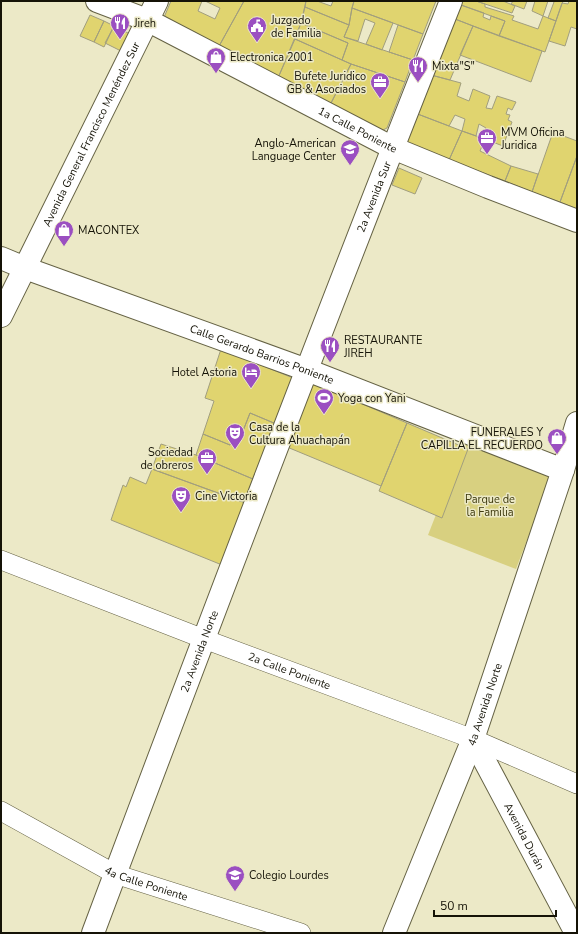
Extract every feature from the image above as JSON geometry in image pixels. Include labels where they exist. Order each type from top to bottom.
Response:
[{"type":"main road","name":"1a Calle Poniente","points":[[97,1],[147,20],[393,148],[488,187],[577,221]]},
{"type":"main road","name":"Avenida General Francisco Menéndez Sur","points":[[1,316],[157,1]]},
{"type":"main road","name":"2a Avenida Sur","points":[[307,370],[451,1]]},
{"type":"main road","name":"Calle Gerardo Barrios Poniente","points":[[1,258],[307,370],[563,470]]},
{"type":"main road","name":"2a Avenida Norte","points":[[93,933],[307,370]]},
{"type":"main road","name":"4a Avenida Norte","points":[[394,933],[473,739],[563,470],[577,423]]},
{"type":"main road","name":"Avenida Durán","points":[[473,739],[576,933]]},
{"type":"street","name":"2a Calle Poniente","points":[[1,560],[204,639],[473,739],[577,784]]},
{"type":"street","name":"4a Calle Poniente","points":[[1,811],[115,874],[301,933]]},
{"type":"green space","name":"Parque de la Familia","points":[[464,443],[551,477],[516,569],[428,535]]},
{"type":"building","points":[[171,1],[202,1],[198,11],[215,19],[220,8],[205,1],[244,1],[218,48],[164,18]]},
{"type":"building","name":"Juzgado de Familia","points":[[244,1],[306,1],[301,23],[278,78],[218,48]]},
{"type":"building","points":[[306,1],[317,1],[331,6],[333,1],[354,1],[349,25],[305,7]]},
{"type":"building","points":[[354,1],[436,1],[423,34],[352,8]]},
{"type":"building","points":[[462,1],[476,1],[485,4],[485,7],[514,16],[512,20],[538,29],[543,16],[556,21],[545,52],[499,36],[505,21],[461,5]]},
{"type":"building","points":[[476,1],[503,1],[515,6],[512,13]]},
{"type":"building","points":[[513,1],[527,1],[524,9],[511,4]]},
{"type":"building","points":[[535,1],[548,1],[543,16],[532,11]]},
{"type":"building","points":[[552,1],[563,1],[556,21],[548,18],[554,2]]},
{"type":"building","points":[[569,1],[577,1],[577,29],[571,27],[565,46],[549,41],[562,3],[568,4]]},
{"type":"building","points":[[461,5],[484,13],[483,17],[490,20],[491,16],[505,21],[499,36],[455,19]]},
{"type":"building","points":[[305,7],[349,25],[344,37],[413,60],[405,82],[342,60],[348,43],[301,23]]},
{"type":"building","points":[[352,8],[393,23],[382,50],[366,44],[375,23],[365,19],[358,41],[344,37],[349,25]]},
{"type":"building","points":[[90,15],[104,21],[94,42],[80,36]]},
{"type":"building","points":[[455,19],[473,26],[450,80],[431,75]]},
{"type":"building","points":[[104,21],[114,26],[104,47],[94,42]]},
{"type":"building","points":[[301,23],[348,43],[342,60],[295,39]]},
{"type":"building","points":[[398,25],[423,34],[413,60],[389,52]]},
{"type":"building","name":"Jireh","points":[[114,26],[134,36],[125,53],[105,43]]},
{"type":"building","points":[[473,26],[542,51],[531,82],[460,55]]},
{"type":"building","points":[[295,39],[351,64],[330,105],[278,78]]},
{"type":"building","points":[[351,64],[405,82],[387,128],[381,131],[330,105]]},
{"type":"building","points":[[431,75],[461,83],[457,96],[469,101],[473,89],[490,96],[486,108],[492,109],[497,96],[516,102],[512,110],[508,108],[506,114],[510,115],[508,120],[512,122],[503,146],[482,138],[486,128],[479,124],[476,136],[462,131],[465,119],[455,115],[449,126],[415,113]]},
{"type":"building","points":[[415,113],[462,131],[449,160],[408,144],[405,137]]},
{"type":"building","points":[[462,131],[485,139],[480,151],[511,166],[505,181],[449,160]]},
{"type":"building","points":[[553,132],[577,141],[577,156],[560,202],[532,192]]},
{"type":"building","points":[[577,156],[577,209],[560,202]]},
{"type":"building","points":[[511,166],[538,174],[532,192],[505,181]]},
{"type":"building","points":[[399,168],[422,178],[415,194],[392,185]]},
{"type":"building","name":"Hotel Astoria","points":[[221,349],[298,380],[281,426],[250,413],[241,436],[234,433],[230,445],[203,434],[214,401],[205,398]]},
{"type":"building","points":[[311,382],[407,423],[381,486],[287,447]]},
{"type":"building","name":"Casa de la Cultura Ahuachapán","points":[[250,413],[281,426],[260,482],[196,455],[203,434],[230,445],[234,433],[241,436]]},
{"type":"building","points":[[407,423],[468,449],[442,518],[379,491]]},
{"type":"building","name":"Sociedad de obreros","points":[[161,444],[196,455],[260,482],[251,505],[152,469]]},
{"type":"building","name":"Cine Victoria","points":[[152,469],[251,505],[227,567],[111,520],[123,485],[126,487],[130,477],[146,484]]},
{"type":"place","name":"Jireh","points":[[120,40]]},
{"type":"place","name":"Juzgado de Familia","points":[[257,43]]},
{"type":"place","name":"Electronica 2001","points":[[216,74]]},
{"type":"place","name":"Mixta\"S\"","points":[[418,83]]},
{"type":"place","name":"Bufete Juridico GB & Asociados","points":[[380,99]]},
{"type":"place","name":"MVM Oficina Juridica","points":[[487,155]]},
{"type":"place","name":"Anglo-American Language Center","points":[[350,166]]},
{"type":"place","name":"MACONTEX","points":[[64,247]]},
{"type":"place","name":"RESTAURANTE JIREH","points":[[330,363]]},
{"type":"place","name":"Hotel Astoria","points":[[251,389]]},
{"type":"place","name":"Yoga con Yani","points":[[324,415]]},
{"type":"place","name":"Casa de la Cultura Ahuachapán","points":[[235,450]]},
{"type":"place","name":"FUNERALES Y CAPILLA EL RECUERDO","points":[[557,455]]},
{"type":"place","name":"Sociedad de obreros","points":[[207,475]]},
{"type":"place","name":"Cine Victoria","points":[[181,513]]},
{"type":"place","name":"Colegio Lourdes","points":[[235,892]]}]
